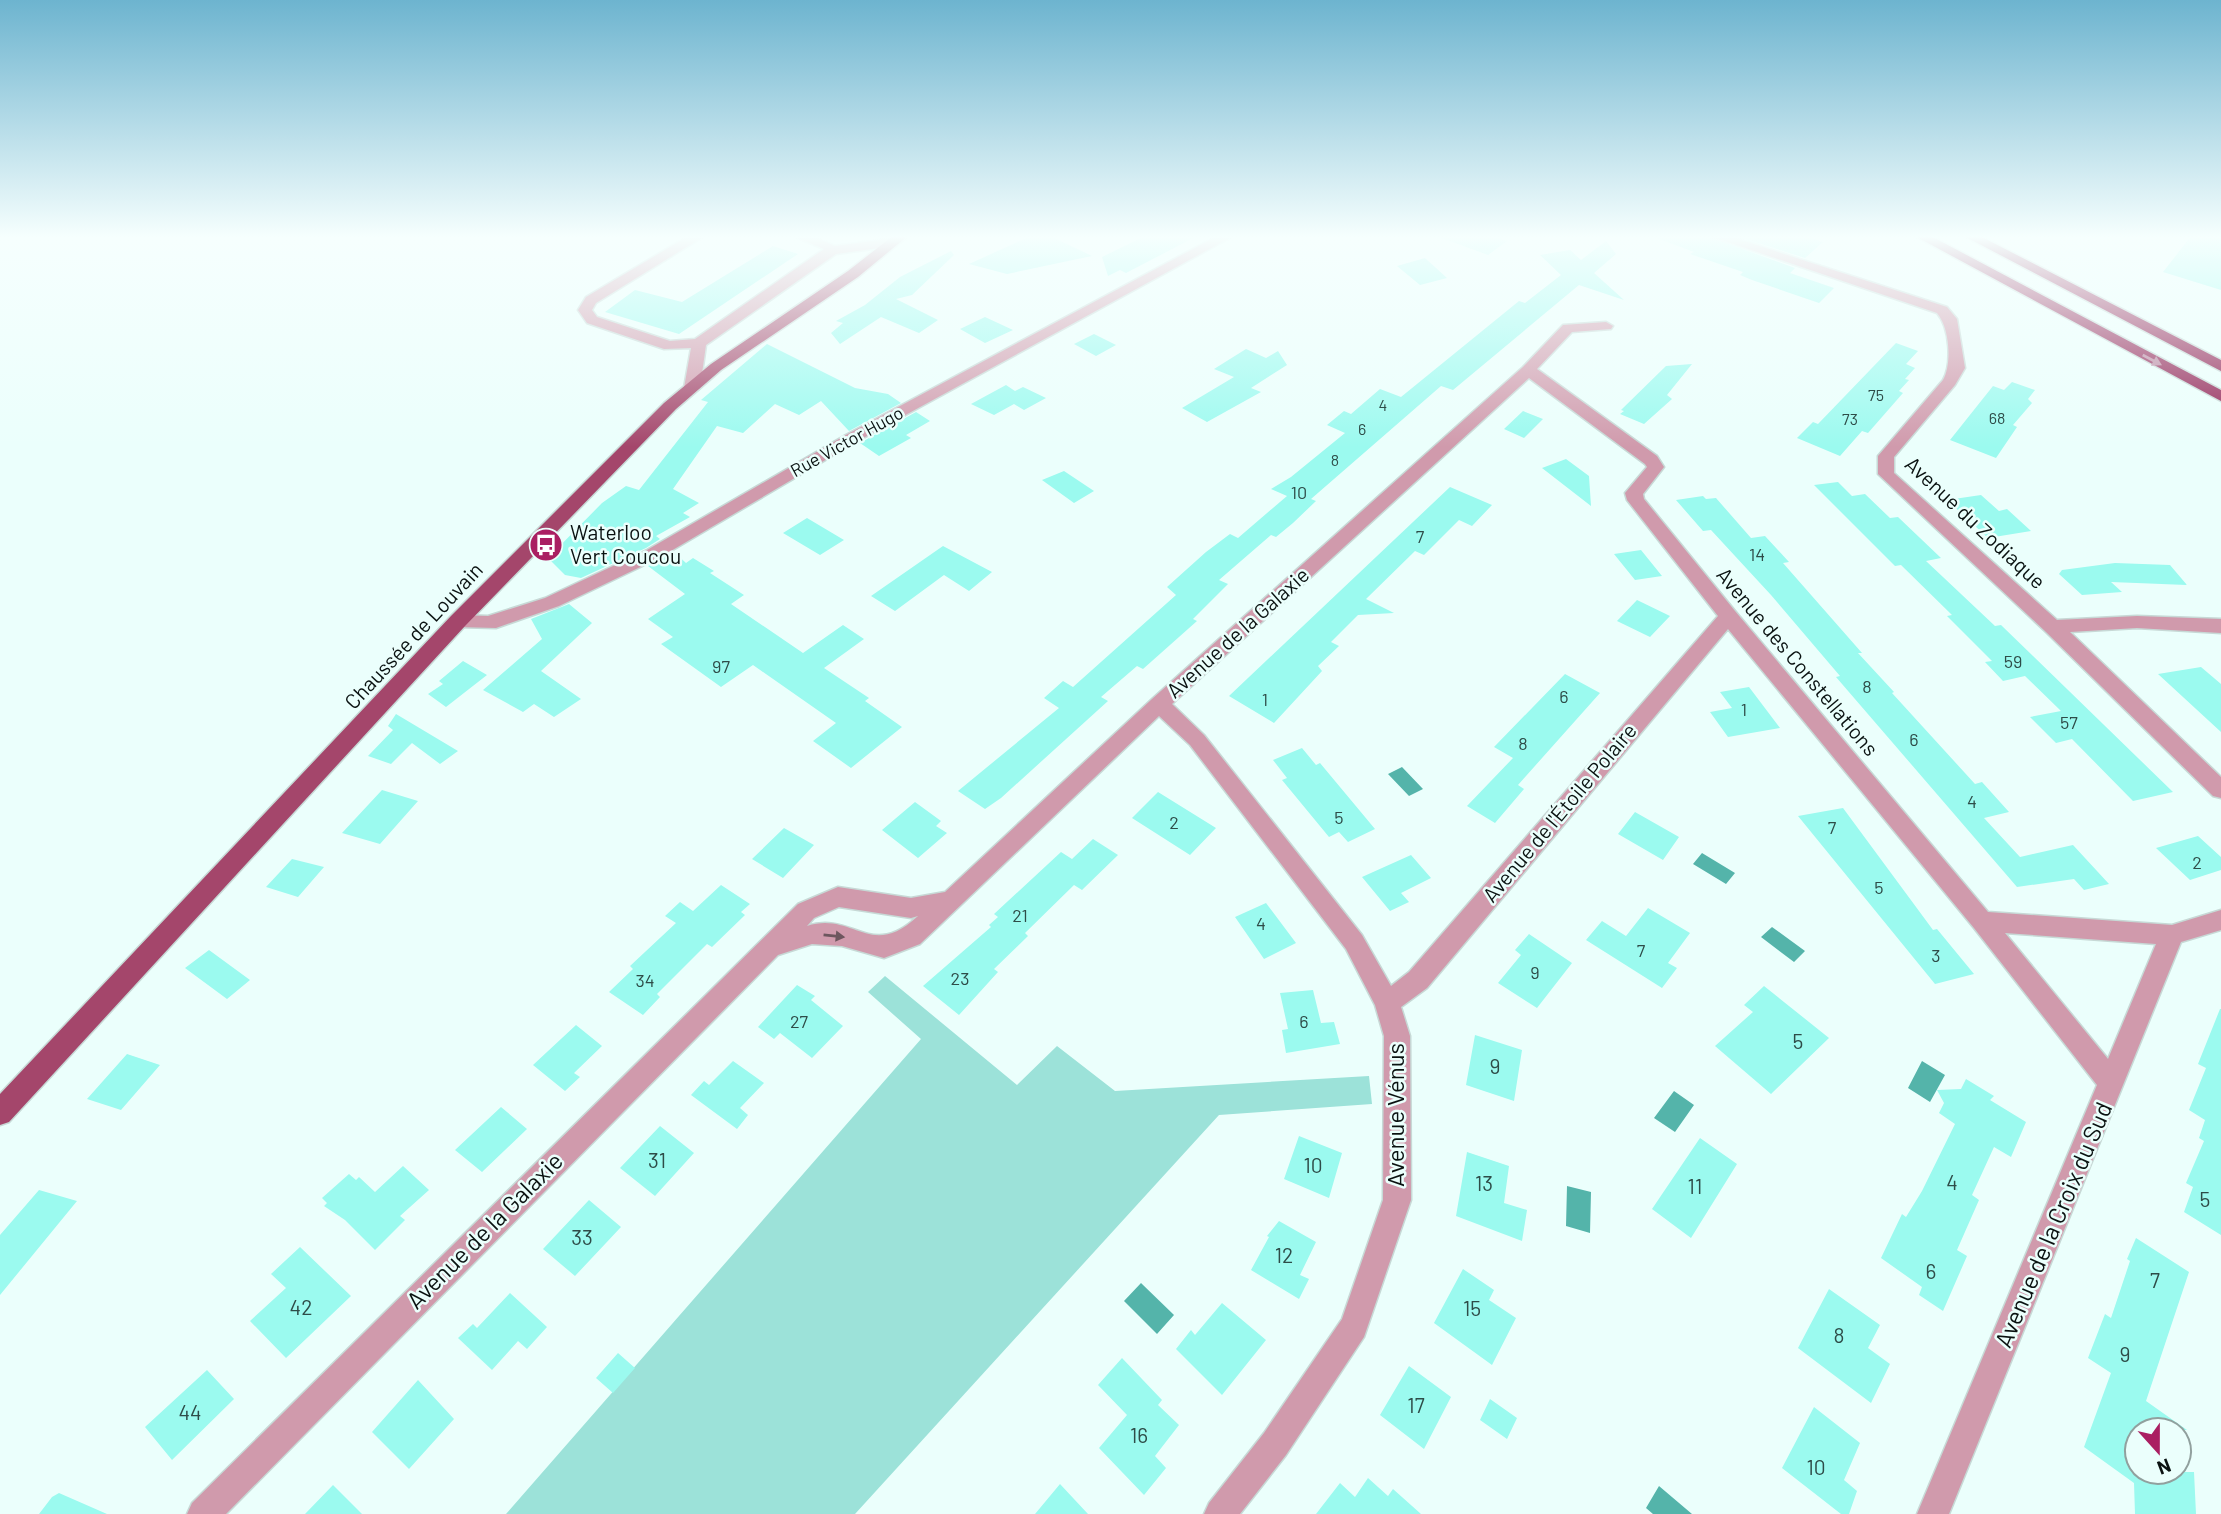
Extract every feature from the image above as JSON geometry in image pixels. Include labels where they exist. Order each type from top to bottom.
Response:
[{"type":"highway","points":[[2052,306],[2221,396]]},
{"type":"highway","points":[[2105,306],[2221,366]]},
{"type":"main road","name":"Chaussée de Louvain","points":[[0,1113],[575,499],[716,367],[806,306]]},
{"type":"street","points":[[588,306],[585,310],[592,320],[670,346],[699,343],[752,306]]},
{"type":"street","name":"Rue Victor Hugo","points":[[458,621],[489,623],[552,602],[653,554],[850,439],[1097,306]]},
{"type":"street","name":"Avenue du Zodiaque","points":[[1930,306],[1942,310],[1950,319],[1957,368],[1950,382],[1886,456],[1886,474],[2053,627],[2221,790]]},
{"type":"street","points":[[1528,370],[1567,328],[1606,326]]},
{"type":"street","points":[[692,388],[699,343]]},
{"type":"street","name":"Avenue des Constellations","points":[[1528,370],[1651,460],[1656,467],[1634,493],[1636,500],[1728,616],[1982,921],[2112,1084]]},
{"type":"street","name":"Avenue de la Galaxie","points":[[768,947],[812,934],[842,936],[884,948],[912,937],[1159,704],[1528,370]]},
{"type":"street","name":"Avenue de l'Étoile Polaire","points":[[1387,1003],[1418,980],[1728,616]]},
{"type":"street","points":[[2053,627],[2137,622],[2221,626]]},
{"type":"street","name":"Avenue Vénus","points":[[1159,704],[1197,740],[1354,942],[1387,1003],[1398,1036],[1397,1200],[1354,1327],[1275,1444],[1220,1514]]},
{"type":"street","name":"Avenue de la Galaxie","points":[[202,1514],[806,911],[838,897],[911,908],[951,900]]},
{"type":"street","points":[[1982,921],[2172,935],[2221,920]]},
{"type":"street","name":"Avenue de la Croix du Sud","points":[[1933,1514],[2172,935]]},
{"type":"shaded area","points":[[1402,767],[1423,789],[1409,796],[1388,774]]},
{"type":"shaded area","points":[[1702,853],[1735,873],[1726,884],[1693,864]]},
{"type":"shaded area","points":[[1772,927],[1805,951],[1794,962],[1761,937]]},
{"type":"shaded area","points":[[885,976],[1017,1085],[1057,1046],[1115,1091],[1369,1076],[1372,1104],[1219,1115],[855,1514],[506,1514],[921,1039],[868,992]]},
{"type":"shaded area","points":[[1922,1061],[1945,1075],[1930,1102],[1908,1088]]},
{"type":"shaded area","points":[[1674,1091],[1694,1105],[1675,1132],[1654,1118]]},
{"type":"shaded area","points":[[1567,1186],[1591,1192],[1590,1233],[1566,1226]]},
{"type":"shaded area","points":[[1141,1283],[1174,1315],[1157,1334],[1124,1301]]},
{"type":"shaded area","points":[[1659,1486],[1692,1514],[1653,1514],[1646,1508]]},
{"type":"building","points":[[614,306],[721,306],[679,334],[605,312]]},
{"type":"building","points":[[864,306],[909,306],[938,320],[919,333],[881,317],[840,344],[831,333],[843,323],[836,321]]},
{"type":"building","points":[[1513,306],[1554,306],[1453,390],[1441,386],[1311,499],[1316,501],[1293,523],[1276,537],[1271,535],[1219,580],[1228,584],[1193,619],[1197,621],[1143,669],[1137,666],[1101,697],[1108,701],[1001,798],[985,809],[958,791],[1059,708],[1044,698],[1063,681],[1073,687],[1176,595],[1167,587],[1206,552],[1230,534],[1238,538],[1287,496],[1271,489],[1291,477],[1345,433],[1327,425],[1344,411],[1351,414],[1380,389],[1401,397]]},
{"type":"building","points":[[985,317],[1013,330],[985,343],[960,329]]},
{"type":"building","points":[[1094,334],[1116,345],[1096,356],[1074,344]]},
{"type":"building","points":[[1896,343],[1918,351],[1906,364],[1915,368],[1899,391],[1903,393],[1868,433],[1862,431],[1840,456],[1797,438],[1813,422],[1818,424]]},
{"type":"building","points":[[767,344],[855,388],[888,394],[901,403],[849,431],[821,401],[799,415],[775,404],[743,433],[717,426],[673,489],[699,503],[683,513],[690,517],[656,536],[660,539],[646,548],[581,578],[565,575],[548,558],[602,503],[626,486],[639,490],[708,402],[701,400]]},
{"type":"building","points":[[1246,349],[1266,358],[1278,351],[1287,365],[1251,388],[1261,392],[1207,422],[1182,408],[1234,377],[1214,369]]},
{"type":"building","points":[[1692,364],[1667,395],[1672,399],[1644,424],[1620,414],[1666,366]]},
{"type":"building","points":[[2012,382],[2035,390],[2028,399],[2032,403],[2013,425],[2017,427],[1996,458],[1950,440],[1993,386],[2004,390]]},
{"type":"building","points":[[1006,385],[1015,391],[1023,387],[1046,398],[1024,410],[1014,404],[994,415],[971,404]]},
{"type":"building","points":[[1523,411],[1543,419],[1524,438],[1504,429]]},
{"type":"building","points":[[916,412],[930,421],[906,435],[911,438],[879,456],[860,443]]},
{"type":"building","points":[[1566,459],[1589,476],[1591,506],[1542,468]]},
{"type":"building","points":[[1064,471],[1094,491],[1074,503],[1042,480]]},
{"type":"building","points":[[1838,482],[1852,496],[1865,494],[1890,518],[1898,517],[1941,558],[1926,561],[1995,626],[2001,625],[2173,792],[2133,801],[2072,739],[2056,743],[2030,717],[2061,711],[2025,676],[2003,681],[1985,662],[1992,661],[1947,616],[1952,615],[1901,565],[1895,566],[1814,485]]},
{"type":"building","points":[[1450,487],[1492,505],[1472,526],[1459,520],[1424,555],[1415,551],[1366,599],[1394,613],[1358,615],[1331,642],[1339,646],[1318,666],[1322,671],[1274,723],[1229,696]]},
{"type":"building","points":[[1981,495],[1999,511],[2007,509],[2031,531],[1988,538],[1947,500]]},
{"type":"building","points":[[1703,496],[1706,499],[1716,498],[1751,538],[1765,536],[1789,562],[1783,563],[1862,653],[1858,653],[1894,692],[1892,693],[1975,784],[1982,782],[2009,812],[1984,818],[2020,857],[2073,845],[2109,884],[2084,890],[2074,879],[2017,887],[1836,677],[1840,676],[1771,595],[1711,530],[1703,531],[1676,500]]},
{"type":"building","points":[[807,518],[844,540],[820,555],[783,533]]},
{"type":"building","points":[[943,546],[992,572],[969,591],[944,575],[895,611],[871,596]]},
{"type":"building","points":[[1641,550],[1662,576],[1635,580],[1614,554]]},
{"type":"building","points":[[674,552],[686,563],[693,558],[714,571],[710,573],[744,595],[731,604],[803,653],[843,625],[864,639],[824,668],[869,698],[865,701],[902,727],[851,768],[813,741],[836,723],[753,665],[721,687],[661,644],[673,637],[648,619],[685,594],[648,566]]},
{"type":"building","points":[[2115,563],[2170,565],[2187,585],[2111,582],[2122,592],[2082,595],[2059,574],[2062,570]]},
{"type":"building","points":[[1637,600],[1670,616],[1650,637],[1617,621]]},
{"type":"building","points":[[569,604],[592,623],[541,671],[581,699],[554,717],[534,704],[523,712],[483,690],[542,639],[531,619]]},
{"type":"building","points":[[463,661],[487,675],[446,707],[428,694],[443,684],[439,681]]},
{"type":"building","points":[[2201,667],[2221,684],[2221,732],[2158,674]]},
{"type":"building","points":[[1565,674],[1600,693],[1518,785],[1524,789],[1495,823],[1467,806],[1513,758],[1494,747]]},
{"type":"building","points":[[1749,687],[1780,728],[1728,737],[1710,712],[1732,708],[1720,692]]},
{"type":"building","points":[[396,714],[458,751],[440,764],[412,743],[391,764],[368,756],[393,730],[388,726]]},
{"type":"building","points":[[1302,748],[1316,765],[1320,763],[1375,829],[1348,842],[1339,832],[1329,837],[1282,780],[1287,778],[1273,760]]},
{"type":"building","points":[[382,790],[418,801],[380,844],[342,833]]},
{"type":"building","points":[[1158,792],[1216,828],[1190,855],[1132,818]]},
{"type":"building","points":[[915,802],[941,821],[936,826],[947,833],[918,858],[882,830]]},
{"type":"building","points":[[1843,808],[1933,930],[1937,929],[1974,974],[1935,984],[1798,816]]},
{"type":"building","points":[[1635,812],[1679,837],[1663,860],[1618,834]]},
{"type":"building","points":[[784,828],[814,845],[783,878],[752,859]]},
{"type":"building","points":[[2198,836],[2221,857],[2221,870],[2190,880],[2156,848]]},
{"type":"building","points":[[1093,839],[1118,855],[1082,890],[1074,885],[1025,933],[1028,936],[994,969],[998,972],[959,1015],[923,986],[991,927],[989,925],[998,917],[994,914],[1061,852],[1072,859]]},
{"type":"building","points":[[1411,855],[1431,878],[1401,893],[1409,902],[1390,911],[1362,877]]},
{"type":"building","points":[[292,859],[324,867],[298,897],[266,887]]},
{"type":"building","points":[[721,885],[750,904],[741,912],[745,915],[712,947],[707,944],[657,994],[660,997],[643,1015],[609,992],[633,969],[630,966],[676,923],[665,916],[680,902],[693,911]]},
{"type":"building","points":[[1266,903],[1296,943],[1264,959],[1235,917]]},
{"type":"building","points":[[1648,908],[1690,933],[1668,963],[1677,968],[1662,988],[1586,940],[1602,921],[1626,936]]},
{"type":"building","points":[[1529,934],[1572,963],[1537,1008],[1498,983],[1521,955],[1515,950]]},
{"type":"building","points":[[209,950],[250,980],[227,999],[185,968]]},
{"type":"building","points":[[797,985],[815,996],[811,1000],[843,1026],[812,1058],[780,1033],[774,1039],[758,1027]]},
{"type":"building","points":[[1764,986],[1829,1038],[1771,1094],[1715,1046],[1753,1012],[1744,1005]]},
{"type":"building","points":[[1313,990],[1321,1023],[1334,1022],[1340,1044],[1286,1053],[1282,1030],[1288,1029],[1280,993]]},
{"type":"building","points":[[2220,1009],[2221,1235],[2184,1212],[2193,1187],[2186,1183],[2204,1141],[2199,1138],[2205,1120],[2189,1110],[2206,1068],[2198,1064]]},
{"type":"building","points":[[576,1025],[602,1046],[574,1073],[580,1077],[565,1091],[533,1065]]},
{"type":"building","points":[[1475,1035],[1522,1050],[1514,1101],[1466,1085]]},
{"type":"building","points":[[127,1054],[160,1065],[121,1110],[87,1099]]},
{"type":"building","points":[[733,1061],[764,1083],[740,1108],[748,1115],[737,1129],[691,1095],[704,1081],[709,1085]]},
{"type":"building","points":[[1966,1079],[1994,1096],[1990,1100],[2026,1122],[2011,1157],[1994,1147],[1972,1195],[1979,1200],[1957,1250],[1967,1256],[1943,1311],[1919,1295],[1922,1287],[1881,1258],[1902,1214],[1906,1217],[1922,1191],[1955,1124],[1939,1113],[1944,1103],[1937,1090],[1961,1089]]},
{"type":"building","points":[[501,1107],[527,1129],[482,1172],[455,1150]]},
{"type":"building","points":[[660,1126],[694,1153],[655,1196],[620,1168]]},
{"type":"building","points":[[1299,1136],[1342,1153],[1329,1198],[1284,1179]]},
{"type":"building","points":[[1700,1138],[1737,1164],[1691,1238],[1652,1209]]},
{"type":"building","points":[[1467,1152],[1509,1166],[1504,1203],[1527,1210],[1522,1241],[1456,1216]]},
{"type":"building","points":[[403,1166],[429,1190],[400,1216],[405,1220],[375,1250],[345,1220],[324,1206],[327,1203],[322,1198],[349,1174],[356,1180],[359,1177],[375,1192]]},
{"type":"building","points":[[39,1190],[77,1201],[0,1295],[0,1235]]},
{"type":"building","points":[[589,1200],[621,1227],[575,1276],[543,1249]]},
{"type":"building","points":[[1279,1221],[1316,1242],[1300,1275],[1309,1279],[1299,1299],[1251,1270],[1269,1237],[1267,1236]]},
{"type":"building","points":[[2136,1238],[2189,1272],[2146,1401],[2167,1416],[2123,1416],[2123,1475],[2084,1447],[2111,1373],[2088,1358],[2105,1314],[2111,1318],[2130,1261],[2127,1259]]},
{"type":"building","points":[[300,1247],[351,1296],[286,1358],[250,1321],[286,1288],[271,1274]]},
{"type":"building","points":[[1463,1269],[1494,1290],[1489,1300],[1516,1318],[1492,1365],[1434,1323]]},
{"type":"building","points":[[1829,1289],[1880,1325],[1868,1348],[1890,1364],[1871,1403],[1798,1348]]},
{"type":"building","points":[[510,1293],[547,1327],[527,1349],[518,1341],[492,1370],[458,1338],[473,1324],[477,1328]]},
{"type":"building","points":[[1222,1303],[1266,1340],[1222,1395],[1176,1349],[1191,1330],[1195,1335]]},
{"type":"building","points":[[618,1353],[635,1368],[613,1393],[596,1378]]},
{"type":"building","points":[[1122,1358],[1162,1400],[1158,1405],[1179,1425],[1155,1456],[1166,1468],[1144,1495],[1099,1448],[1127,1415],[1098,1385]]},
{"type":"building","points":[[1409,1366],[1451,1397],[1424,1449],[1380,1415]]},
{"type":"building","points":[[207,1370],[234,1399],[172,1460],[145,1427]]},
{"type":"building","points":[[418,1380],[454,1419],[409,1469],[372,1432]]},
{"type":"building","points":[[1490,1399],[1517,1418],[1507,1439],[1480,1420]]},
{"type":"building","points":[[1814,1407],[1860,1443],[1844,1480],[1857,1491],[1849,1514],[1841,1514],[1782,1468]]},
{"type":"building","points":[[2194,1472],[2196,1514],[2135,1514],[2134,1486],[2193,1486]]},
{"type":"building","points":[[1368,1478],[1388,1496],[1393,1489],[1421,1514],[1316,1514],[1340,1483],[1355,1497]]},
{"type":"building","points":[[1060,1484],[1088,1514],[1035,1514]]},
{"type":"building","points":[[333,1485],[362,1514],[305,1514]]},
{"type":"building","points":[[59,1493],[107,1514],[39,1514],[52,1497]]},
{"type":"place","name":"Waterloo Vert Coucou","points":[[546,545]]}]
